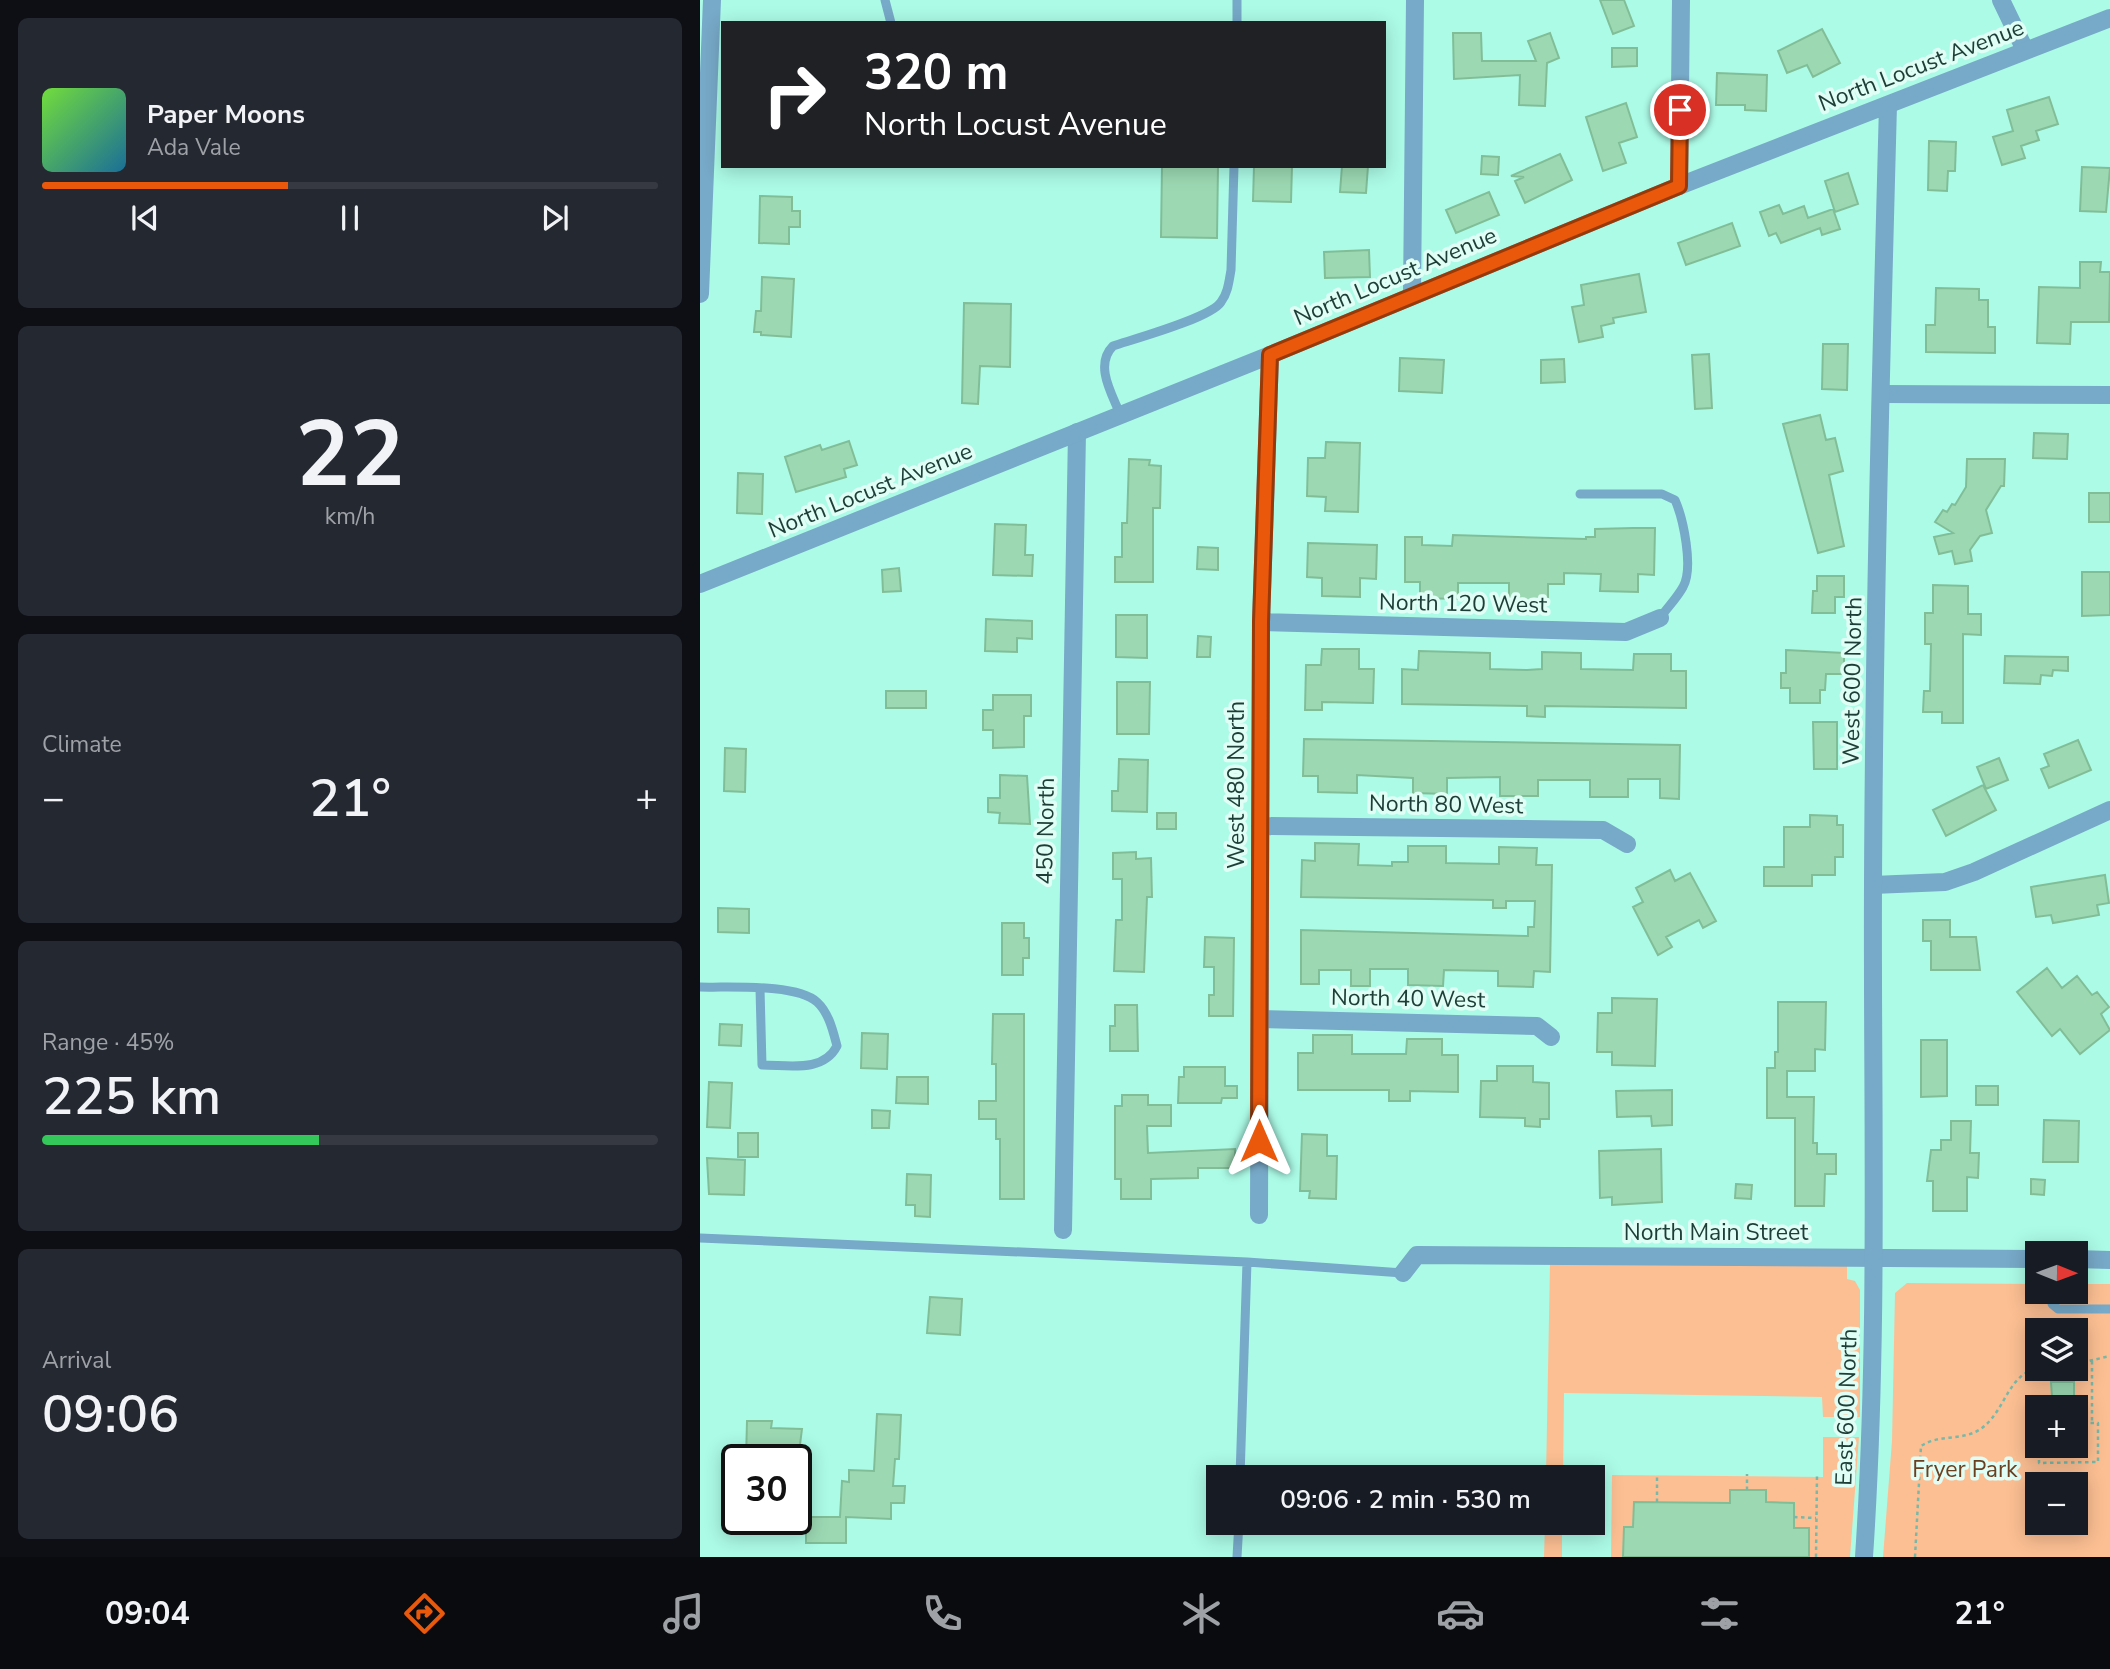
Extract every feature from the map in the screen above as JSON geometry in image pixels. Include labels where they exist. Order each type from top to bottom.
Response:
[{"type":"street","points":[[700,294],[712,0]]},
{"type":"street","points":[[1412,294],[1415,0]]},
{"type":"street","points":[[1679,186],[1681,0]]},
{"type":"street","points":[[2001,0],[2025,50]]},
{"type":"street","name":"North Locust Avenue","points":[[700,584],[1270,355],[1412,294],[1679,186],[2110,18]]},
{"type":"street","name":"West 600 North","points":[[1875,1258],[1873,885],[1888,105]]},
{"type":"street","name":"West 480 North","points":[[1259,1215],[1261,622],[1270,355]]},
{"type":"street","points":[[1881,394],[2110,395]]},
{"type":"street","name":"450 North","points":[[1063,1230],[1077,432]]},
{"type":"street","name":"North 120 West","points":[[1261,622],[1626,632],[1660,618]]},
{"type":"street","points":[[1873,885],[1945,881],[1974,872],[2110,810]]},
{"type":"street","name":"North 80 West","points":[[1260,826],[1603,830],[1627,844]]},
{"type":"street","name":"North 40 West","points":[[1260,1019],[1537,1026],[1550,1037]]},
{"type":"street","name":"North Main Street","points":[[1403,1273],[1417,1255],[2025,1259]]},
{"type":"street","name":"East 600 North","points":[[1864,1557],[1872,1432],[1875,1258]]},
{"type":"street","points":[[2088,1259],[2110,1260]]},
{"type":"lane","points":[[885,0],[890,21]]},
{"type":"lane","points":[[1237,0],[1237,21]]},
{"type":"lane","points":[[1121,415],[1104,370],[1108,351],[1113,346],[1197,317],[1221,304],[1229,285],[1231,270],[1234,168]]},
{"type":"lane","points":[[1580,494],[1662,494],[1675,499],[1683,518],[1685,585],[1660,618]]},
{"type":"lane","points":[[700,987],[760,989],[789,991],[817,1001],[831,1023],[837,1046],[832,1056],[818,1065],[762,1065],[760,989]]},
{"type":"lane","points":[[700,1238],[1247,1262],[1403,1273]]},
{"type":"lane","points":[[1241,1465],[1247,1262]]},
{"type":"lane","points":[[2052,1304],[2058,1309],[2110,1309]]},
{"type":"lane","points":[[1237,1557],[1238,1535]]},
{"type":"path","points":[[2088,1362],[2110,1356]]},
{"type":"path","points":[[2092,1361],[2092,1423]]},
{"type":"path","points":[[1915,1557],[1921,1446],[1940,1438],[1978,1430],[1987,1422],[2019,1375],[2025,1373]]},
{"type":"path","points":[[2039,1458],[2039,1463],[2098,1462],[2098,1423],[2088,1423]]},
{"type":"path","points":[[1657,1474],[1657,1502]]},
{"type":"path","points":[[1747,1474],[1747,1490]]},
{"type":"path","points":[[1816,1557],[1817,1475]]},
{"type":"path","points":[[1794,1517],[1816,1518]]},
{"type":"green space","points":[[1550,1264],[1847,1264],[1847,1279],[1855,1281],[1860,1290],[1860,1417],[1823,1417],[1822,1397],[1564,1393],[1563,1465],[1546,1465]]},
{"type":"green space","name":"Fryer Park","points":[[1907,1283],[2025,1284],[2025,1304],[2088,1304],[2088,1284],[2110,1284],[2110,1557],[1883,1557],[1892,1441],[1895,1293]]},
{"type":"green space","points":[[1823,1437],[1859,1437],[1850,1557],[1611,1557],[1612,1475],[1823,1477]]},
{"type":"green space","points":[[1545,1535],[1562,1535],[1562,1557],[1544,1557]]},
{"type":"building","points":[[1600,0],[1624,0],[1634,26],[1613,34]]},
{"type":"building","points":[[1822,29],[1840,63],[1813,77],[1807,65],[1787,73],[1778,51]]},
{"type":"building","points":[[1453,33],[1481,33],[1482,61],[1536,61],[1528,41],[1550,33],[1559,58],[1547,63],[1545,106],[1519,105],[1520,75],[1454,79]]},
{"type":"building","points":[[1612,48],[1637,48],[1637,66],[1612,67]]},
{"type":"building","points":[[1717,73],[1767,75],[1766,111],[1745,110],[1745,105],[1716,105]]},
{"type":"building","points":[[2049,97],[2058,124],[2036,131],[2039,140],[2021,146],[2025,158],[2002,165],[1993,137],[2013,131],[2007,110]]},
{"type":"building","points":[[1626,103],[1637,137],[1619,143],[1626,163],[1603,171],[1586,117]]},
{"type":"building","points":[[1929,141],[1956,142],[1955,171],[1948,171],[1947,191],[1928,190]]},
{"type":"building","points":[[1560,154],[1572,180],[1525,203],[1515,181],[1524,177],[1511,176]]},
{"type":"building","points":[[1482,156],[1499,157],[1498,175],[1481,174]]},
{"type":"building","points":[[2082,167],[2110,168],[2106,212],[2080,211]]},
{"type":"building","points":[[1162,168],[1218,168],[1217,238],[1161,237]]},
{"type":"building","points":[[1254,168],[1292,168],[1291,202],[1253,201]]},
{"type":"building","points":[[1342,168],[1368,168],[1366,193],[1340,192]]},
{"type":"building","points":[[1848,173],[1858,204],[1835,212],[1825,181]]},
{"type":"building","points":[[1489,192],[1499,215],[1456,233],[1446,210]]},
{"type":"building","points":[[760,196],[792,197],[792,211],[800,211],[800,227],[789,227],[789,244],[759,243]]},
{"type":"building","points":[[1779,205],[1783,214],[1804,206],[1808,218],[1833,209],[1840,229],[1822,235],[1820,228],[1781,243],[1776,233],[1769,236],[1760,212]]},
{"type":"building","points":[[1732,223],[1740,246],[1686,265],[1678,243]]},
{"type":"building","points":[[1369,250],[1370,277],[1325,278],[1324,252]]},
{"type":"building","points":[[2080,262],[2101,262],[2100,272],[2110,272],[2109,322],[2071,322],[2070,344],[2037,343],[2039,287],[2080,288]]},
{"type":"building","points":[[1639,274],[1646,312],[1613,318],[1614,323],[1601,326],[1603,337],[1579,342],[1572,307],[1584,305],[1581,285]]},
{"type":"building","points":[[762,277],[794,279],[791,337],[754,332],[756,311],[761,311]]},
{"type":"building","points":[[1936,288],[1979,289],[1979,300],[1988,300],[1988,327],[1995,327],[1995,353],[1926,352],[1926,325],[1935,325]]},
{"type":"building","points":[[964,303],[1011,304],[1010,367],[980,366],[978,404],[962,403]]},
{"type":"building","points":[[1823,344],[1848,344],[1847,390],[1822,389]]},
{"type":"building","points":[[1709,354],[1712,408],[1695,409],[1692,355]]},
{"type":"building","points":[[1400,358],[1444,360],[1442,393],[1399,391]]},
{"type":"building","points":[[1564,359],[1565,382],[1541,383],[1541,360]]},
{"type":"building","points":[[1820,415],[1826,440],[1835,438],[1843,471],[1829,475],[1844,546],[1818,553],[1783,424]]},
{"type":"building","points":[[2034,433],[2068,434],[2067,459],[2033,458]]},
{"type":"building","points":[[849,441],[857,465],[844,469],[846,477],[796,492],[785,457],[820,445],[822,450]]},
{"type":"building","points":[[1326,442],[1360,443],[1358,512],[1325,511],[1326,497],[1307,496],[1308,458],[1325,458]]},
{"type":"building","points":[[1129,459],[1150,460],[1149,465],[1161,466],[1160,508],[1153,508],[1153,582],[1115,582],[1115,557],[1122,557],[1122,523],[1127,523]]},
{"type":"building","points":[[1967,459],[2005,459],[2004,486],[2001,486],[1986,510],[1992,533],[1980,536],[1970,550],[1972,561],[1955,564],[1952,551],[1939,554],[1934,537],[1953,533],[1935,522],[1943,510],[1947,512],[1952,504],[1955,505],[1966,487]]},
{"type":"building","points":[[738,473],[763,474],[762,514],[737,513]]},
{"type":"building","points":[[2089,493],[2110,493],[2110,522],[2089,522]]},
{"type":"building","points":[[995,524],[1026,525],[1025,555],[1033,555],[1032,576],[993,575]]},
{"type":"building","points":[[1655,528],[1654,575],[1638,574],[1638,592],[1600,591],[1601,574],[1564,573],[1564,584],[1548,584],[1548,601],[1509,600],[1509,583],[1458,583],[1458,599],[1420,598],[1420,582],[1405,582],[1405,537],[1422,537],[1422,545],[1452,546],[1453,535],[1586,539],[1595,537],[1595,529]]},
{"type":"building","points":[[1308,543],[1377,545],[1376,579],[1360,578],[1360,597],[1322,596],[1322,578],[1307,577]]},
{"type":"building","points":[[1198,547],[1218,548],[1218,570],[1197,569]]},
{"type":"building","points":[[899,568],[901,591],[883,592],[882,570]]},
{"type":"building","points":[[2082,572],[2110,572],[2110,615],[2082,616]]},
{"type":"building","points":[[1817,576],[1844,576],[1844,597],[1835,597],[1835,613],[1812,613]]},
{"type":"building","points":[[1933,585],[1968,586],[1968,614],[1981,614],[1981,635],[1963,634],[1963,723],[1942,723],[1942,712],[1923,712],[1924,691],[1930,691],[1931,644],[1925,644],[1925,613],[1933,613]]},
{"type":"building","points":[[1116,615],[1147,615],[1147,658],[1116,657]]},
{"type":"building","points":[[986,619],[1032,621],[1032,639],[1017,638],[1017,652],[985,651]]},
{"type":"building","points":[[1198,636],[1211,637],[1210,657],[1197,657]]},
{"type":"building","points":[[1322,649],[1359,649],[1359,669],[1374,669],[1373,703],[1322,702],[1322,710],[1305,710],[1306,665],[1321,665]]},
{"type":"building","points":[[1786,650],[1844,653],[1844,674],[1826,674],[1825,690],[1820,690],[1820,703],[1790,703],[1790,688],[1781,688],[1781,673],[1786,673]]},
{"type":"building","points":[[1419,651],[1490,653],[1490,669],[1527,670],[1542,669],[1542,652],[1581,653],[1581,669],[1633,670],[1634,654],[1671,654],[1671,671],[1686,671],[1686,708],[1545,706],[1545,717],[1527,716],[1527,706],[1402,704],[1402,669],[1418,670]]},
{"type":"building","points":[[2005,656],[2068,657],[2068,671],[2053,670],[2052,676],[2041,675],[2040,684],[2004,683]]},
{"type":"building","points":[[1117,682],[1150,682],[1149,734],[1117,734]]},
{"type":"building","points":[[886,691],[926,691],[926,708],[886,708]]},
{"type":"building","points":[[993,695],[1031,695],[1031,716],[1024,716],[1024,747],[993,748],[993,730],[983,730],[983,710],[993,710]]},
{"type":"building","points":[[1813,722],[1837,722],[1837,769],[1814,769]]},
{"type":"building","points":[[1304,739],[1680,745],[1679,799],[1660,798],[1660,779],[1628,779],[1628,797],[1590,797],[1590,780],[1538,780],[1538,796],[1500,796],[1500,777],[1447,778],[1447,794],[1413,793],[1413,778],[1357,775],[1357,793],[1318,792],[1318,776],[1303,776]]},
{"type":"building","points":[[2078,740],[2091,770],[2049,788],[2041,769],[2049,766],[2044,754]]},
{"type":"building","points":[[725,748],[746,749],[745,792],[724,791]]},
{"type":"building","points":[[1999,758],[2008,780],[1986,789],[1977,767]]},
{"type":"building","points":[[1119,759],[1148,760],[1147,812],[1112,811],[1112,791],[1118,791]]},
{"type":"building","points":[[1000,775],[1027,776],[1030,824],[999,823],[1000,813],[988,812],[988,798],[1000,798]]},
{"type":"building","points":[[1983,785],[1996,810],[1946,836],[1933,810]]},
{"type":"building","points":[[1157,813],[1176,813],[1176,829],[1157,829]]},
{"type":"building","points":[[1810,815],[1837,816],[1837,825],[1843,825],[1843,857],[1835,857],[1835,875],[1812,875],[1812,886],[1764,886],[1764,867],[1784,867],[1784,827],[1810,827]]},
{"type":"building","points":[[1315,843],[1359,844],[1358,865],[1392,866],[1392,862],[1408,862],[1408,846],[1446,846],[1446,863],[1499,864],[1499,847],[1537,848],[1536,865],[1552,865],[1550,972],[1534,971],[1533,987],[1498,986],[1498,971],[1444,970],[1443,986],[1408,985],[1408,969],[1370,969],[1370,986],[1351,986],[1351,970],[1319,970],[1319,984],[1301,984],[1301,930],[1528,936],[1528,927],[1534,927],[1535,901],[1506,901],[1506,908],[1493,908],[1493,900],[1301,897],[1302,860],[1315,861]]},
{"type":"building","points":[[1136,852],[1136,859],[1151,858],[1152,897],[1147,897],[1144,972],[1114,971],[1116,920],[1122,920],[1122,879],[1113,879],[1113,853]]},
{"type":"building","points":[[1670,870],[1675,881],[1690,873],[1716,921],[1703,928],[1699,920],[1666,937],[1672,947],[1658,955],[1633,907],[1643,902],[1636,888]]},
{"type":"building","points":[[2105,875],[2109,903],[2097,905],[2099,915],[2053,923],[2051,915],[2036,917],[2031,887]]},
{"type":"building","points":[[718,908],[749,909],[749,933],[718,932]]},
{"type":"building","points":[[1923,920],[1950,920],[1950,937],[1976,937],[1980,970],[1931,970],[1931,941],[1923,941]]},
{"type":"building","points":[[1002,923],[1024,923],[1024,938],[1029,938],[1029,958],[1023,958],[1023,975],[1002,975]]},
{"type":"building","points":[[1205,937],[1234,938],[1233,1016],[1209,1016],[1209,995],[1214,995],[1214,967],[1204,967]]},
{"type":"building","points":[[2047,968],[2062,988],[2077,976],[2092,995],[2097,992],[2109,1007],[2101,1014],[2110,1030],[2080,1054],[2060,1029],[2052,1036],[2017,992]]},
{"type":"building","points":[[1612,998],[1657,999],[1655,1066],[1612,1065],[1612,1052],[1597,1052],[1598,1013],[1612,1013]]},
{"type":"building","points":[[1778,1002],[1826,1002],[1825,1050],[1815,1049],[1815,1071],[1787,1071],[1787,1097],[1814,1097],[1813,1143],[1817,1143],[1817,1154],[1836,1154],[1836,1174],[1825,1174],[1824,1206],[1795,1206],[1795,1118],[1767,1118],[1767,1068],[1775,1068],[1775,1052],[1778,1052]]},
{"type":"building","points":[[1115,1005],[1137,1005],[1138,1051],[1110,1051],[1110,1026],[1115,1026]]},
{"type":"building","points":[[993,1014],[1024,1014],[1024,1199],[1000,1199],[1000,1139],[996,1139],[996,1119],[979,1119],[979,1101],[996,1101],[996,1064],[992,1064]]},
{"type":"building","points":[[720,1024],[742,1025],[741,1046],[719,1045]]},
{"type":"building","points":[[862,1033],[888,1034],[887,1069],[861,1068]]},
{"type":"building","points":[[1313,1035],[1352,1035],[1352,1054],[1406,1054],[1407,1039],[1442,1039],[1442,1055],[1458,1055],[1458,1092],[1410,1091],[1410,1101],[1389,1101],[1389,1090],[1298,1090],[1298,1053],[1313,1053]]},
{"type":"building","points":[[1921,1040],[1947,1040],[1947,1096],[1921,1097]]},
{"type":"building","points":[[1497,1066],[1533,1066],[1533,1082],[1549,1083],[1549,1119],[1540,1119],[1540,1127],[1525,1126],[1525,1118],[1480,1117],[1481,1081],[1497,1081]]},
{"type":"building","points":[[1184,1067],[1225,1067],[1225,1086],[1237,1086],[1237,1098],[1222,1098],[1221,1103],[1178,1103],[1179,1077],[1184,1077]]},
{"type":"building","points":[[897,1077],[928,1077],[928,1104],[896,1103]]},
{"type":"building","points":[[709,1082],[732,1083],[730,1128],[707,1127]]},
{"type":"building","points":[[1976,1086],[1998,1086],[1998,1105],[1976,1105]]},
{"type":"building","points":[[1672,1090],[1672,1125],[1652,1126],[1651,1116],[1617,1117],[1616,1091]]},
{"type":"building","points":[[1122,1095],[1148,1095],[1148,1105],[1171,1105],[1171,1126],[1147,1126],[1148,1153],[1235,1149],[1235,1168],[1198,1168],[1198,1178],[1151,1179],[1151,1199],[1121,1199],[1121,1179],[1115,1179],[1115,1106],[1122,1106]]},
{"type":"building","points":[[872,1110],[890,1111],[889,1128],[872,1128]]},
{"type":"building","points":[[2044,1120],[2079,1121],[2078,1162],[2043,1162]]},
{"type":"building","points":[[1951,1121],[1971,1121],[1970,1153],[1979,1153],[1978,1178],[1967,1177],[1967,1211],[1933,1211],[1933,1181],[1927,1181],[1931,1150],[1941,1150],[1941,1140],[1951,1140]]},
{"type":"building","points":[[738,1133],[758,1133],[758,1157],[738,1157]]},
{"type":"building","points":[[1302,1134],[1327,1135],[1327,1156],[1337,1156],[1336,1199],[1309,1198],[1310,1191],[1300,1191]]},
{"type":"building","points":[[1661,1149],[1662,1202],[1612,1205],[1612,1197],[1600,1198],[1599,1151]]},
{"type":"building","points":[[707,1158],[745,1160],[744,1195],[709,1194]]},
{"type":"building","points":[[907,1174],[931,1175],[930,1217],[915,1216],[915,1205],[906,1205]]},
{"type":"building","points":[[2031,1179],[2045,1180],[2044,1195],[2031,1194]]},
{"type":"building","points":[[1736,1184],[1752,1185],[1751,1199],[1735,1198]]},
{"type":"building","points":[[930,1297],[962,1299],[960,1335],[927,1333]]},
{"type":"building","points":[[2051,1382],[2074,1382],[2074,1395],[2052,1395]]},
{"type":"building","points":[[877,1414],[901,1415],[899,1459],[895,1459],[893,1486],[905,1486],[904,1503],[891,1503],[891,1519],[846,1517],[846,1543],[806,1543],[806,1535],[812,1535],[812,1517],[840,1517],[842,1481],[849,1482],[849,1470],[874,1471]]},
{"type":"building","points":[[747,1421],[772,1421],[771,1428],[802,1429],[800,1444],[746,1444]]},
{"type":"building","points":[[1730,1490],[1766,1490],[1766,1502],[1794,1503],[1794,1528],[1809,1528],[1809,1557],[1623,1557],[1624,1527],[1633,1527],[1634,1502],[1730,1503]]},
{"type":"route","points":[[1259,1141],[1261,622],[1270,355],[1412,294],[1679,186],[1680,110]]}]
